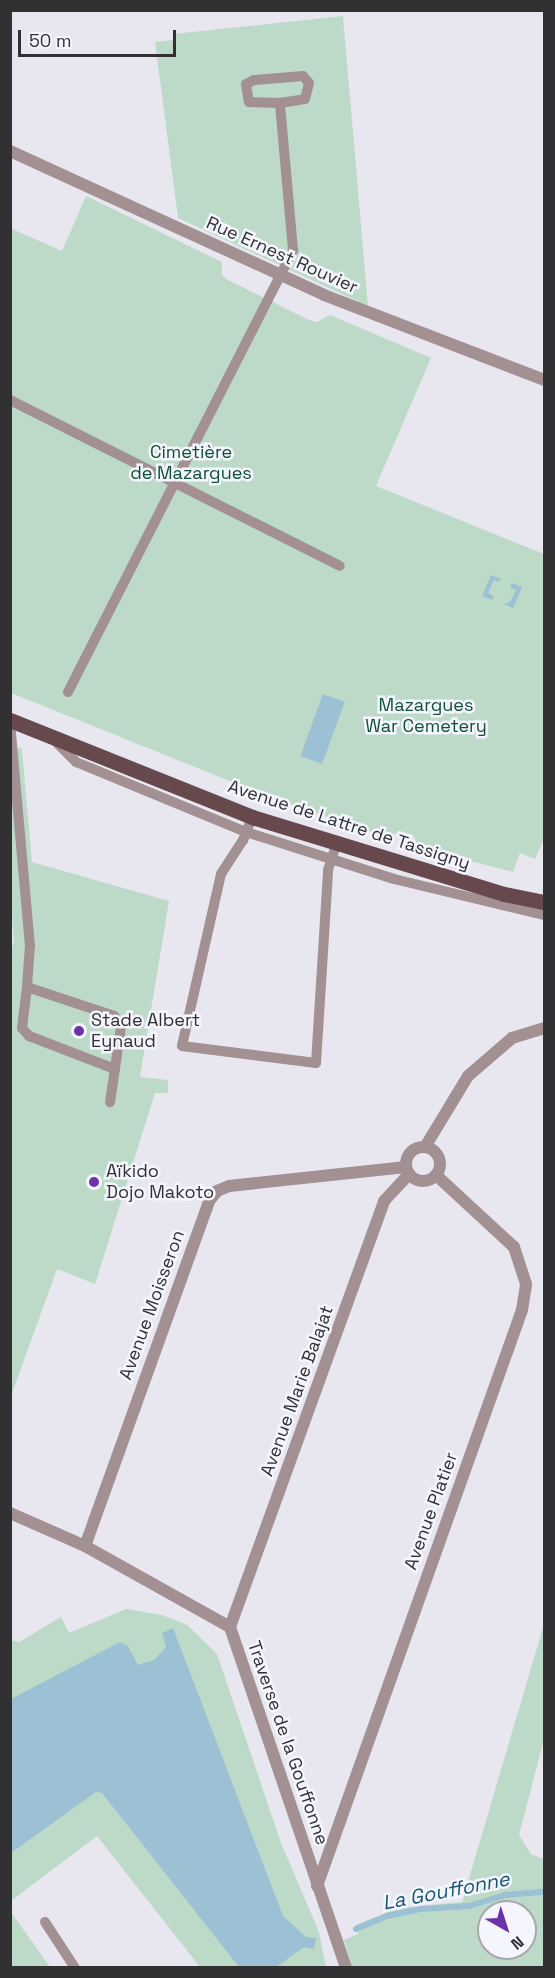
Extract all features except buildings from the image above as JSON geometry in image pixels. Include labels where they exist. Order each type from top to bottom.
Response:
[{"type":"main road","name":"Avenue de Lattre de Tassigny","points":[[10,721],[252,817],[334,853],[544,902]]},
{"type":"street","name":"Rue Ernest Rouvier","points":[[10,151],[281,275],[544,380]]},
{"type":"street","points":[[425,1147],[440,1161],[436,1175],[425,1181],[407,1171],[408,1155],[425,1147],[468,1076],[512,1038],[544,1028]]},
{"type":"street","name":"Avenue Moisseron","points":[[85,1546],[209,1201],[217,1191],[229,1186],[407,1171]]},
{"type":"street","name":"Avenue Marie Balajat","points":[[230,1627],[384,1201],[407,1171]]},
{"type":"street","name":"Avenue Platier","points":[[317,1886],[522,1310],[526,1284],[514,1247],[436,1175]]},
{"type":"street","name":"Traverse de la Gouffonne","points":[[10,1513],[85,1546],[230,1627],[346,1968]]},
{"type":"lane","points":[[303,76],[309,83],[305,99],[280,103],[249,102],[246,84],[254,80],[303,76]]},
{"type":"lane","points":[[68,692],[293,250],[280,103]]},
{"type":"lane","points":[[10,400],[340,566]]},
{"type":"lane","points":[[10,721],[30,945],[22,1028],[29,1036],[115,1069]]},
{"type":"lane","points":[[48,735],[76,762],[246,832],[334,853],[544,915]]},
{"type":"lane","points":[[252,817],[246,832],[221,874],[182,1046],[316,1063],[334,853]]},
{"type":"lane","points":[[27,987],[114,1016],[121,1027],[110,1102]]},
{"type":"lane","points":[[45,1922],[75,1968]]},
{"type":"green space","points":[[343,16],[368,306],[178,218],[155,42],[174,40],[173,34]]},
{"type":"green space","name":"Cimetière de Mazargues","points":[[86,196],[222,262],[222,275],[228,280],[309,320],[317,322],[330,315],[431,358],[376,486],[544,554],[544,839],[535,859],[520,853],[513,872],[419,848],[413,835],[400,831],[388,838],[272,798],[11,693],[10,228],[62,251]]},
{"type":"green space","name":"Stade Albert Eynaud","points":[[11,745],[22,749],[32,862],[169,901],[140,1077],[168,1080],[168,1093],[155,1093],[95,1284],[57,1269],[11,1396],[10,954],[14,941],[10,894]]},
{"type":"green space","points":[[126,1609],[162,1615],[187,1625],[217,1654],[281,1843],[319,1932],[326,1967],[200,1967],[97,1836],[11,1901],[11,1640],[19,1642],[61,1617],[69,1633]]},
{"type":"green space","points":[[544,1624],[544,1739],[519,1835],[531,1854],[544,1859],[544,1967],[352,1967],[344,1940],[358,1934],[355,1925],[399,1908],[462,1902]]},
{"type":"green space","points":[[11,1912],[50,1967],[11,1967]]},
{"type":"water","points":[[491,575],[501,579],[499,582],[494,580],[488,593],[494,596],[492,600],[482,596]]},
{"type":"water","points":[[512,583],[522,587],[513,608],[504,604],[510,602],[516,590],[510,587]]},
{"type":"water","points":[[323,694],[345,702],[322,764],[300,756]]},
{"type":"water","points":[[173,1628],[283,1916],[306,1937],[316,1938],[314,1949],[304,1947],[276,1967],[239,1967],[102,1793],[96,1792],[11,1853],[11,1699],[120,1642],[128,1646],[138,1665],[154,1660],[166,1647],[162,1633]]},
{"type":"waterway","name":"La Gouffonne","points":[[356,1929],[387,1916],[421,1909],[469,1906],[506,1895],[544,1892]]},
{"type":"place","name":"Stade Albert Eynaud","points":[[79,1031]]},
{"type":"place","name":"Aïkido Dojo Makoto","points":[[94,1182]]},
{"type":"park label","name":"Mazargues War Cemetery","points":[[426,716]]}]
